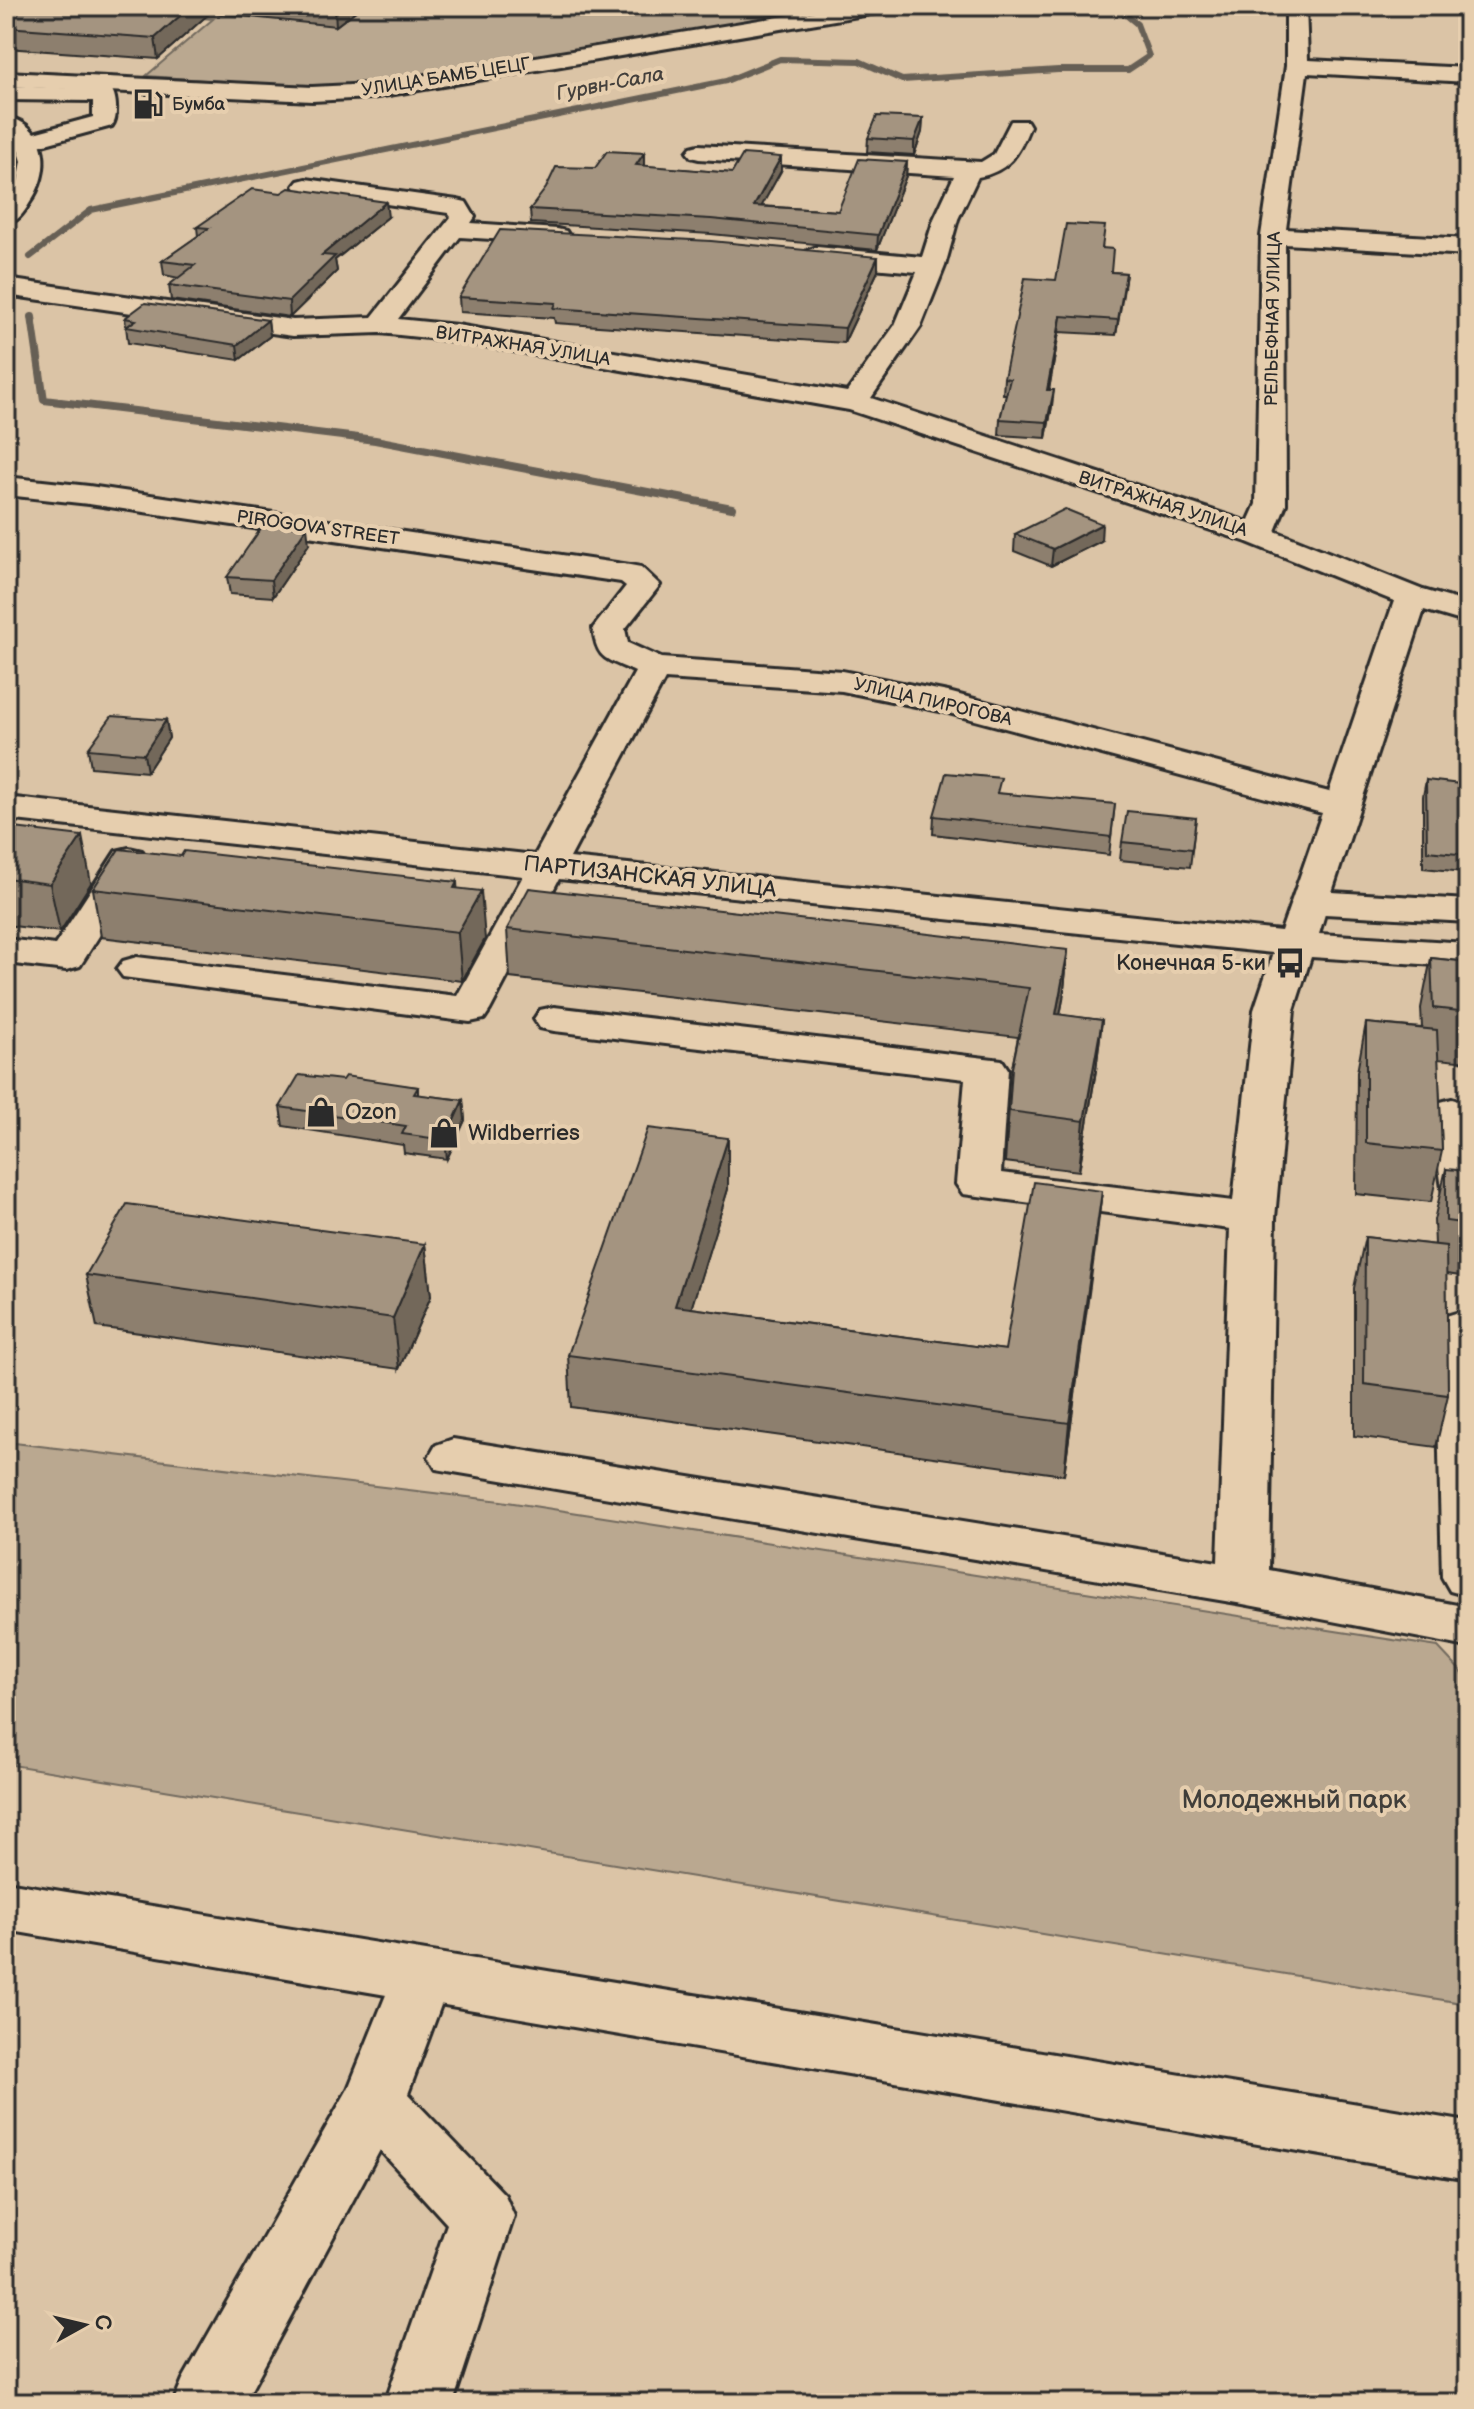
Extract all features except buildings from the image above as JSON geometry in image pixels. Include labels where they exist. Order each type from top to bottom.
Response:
[{"type":"street","name":"УЛИЦА БАМБ ЦЕЦГ","points":[[6,79],[312,94],[371,91],[882,6]]},
{"type":"street","name":"РЕЛЬЕФНАЯ УЛИЦА","points":[[1258,535],[1271,504],[1273,236],[1297,66],[1296,6]]},
{"type":"street","points":[[1297,66],[1468,75]]},
{"type":"street","points":[[6,93],[104,95],[104,121],[27,142]]},
{"type":"street","points":[[6,123],[27,142],[34,168],[25,197],[6,217]]},
{"type":"street","points":[[699,152],[986,170],[1005,159],[1019,126]]},
{"type":"street","points":[[854,402],[908,326],[932,266],[946,219],[969,170]]},
{"type":"street","points":[[306,186],[457,207],[463,217],[380,325]]},
{"type":"street","points":[[451,229],[589,238]]},
{"type":"street","points":[[1273,236],[1468,247]]},
{"type":"street","points":[[790,253],[932,266]]},
{"type":"street","name":"ВИТРАЖНАЯ УЛИЦА","points":[[6,287],[293,328],[380,325],[457,333],[854,402],[1258,535],[1412,597],[1468,613]]},
{"type":"street","name":"PIROGOVA STREET","points":[[6,486],[89,495],[630,574],[644,585],[609,628],[612,648],[654,668]]},
{"type":"street","points":[[1243,1585],[1253,1218],[1274,1010],[1412,597]]},
{"type":"street","points":[[137,969],[470,1010],[654,668]]},
{"type":"street","name":"УЛИЦА ПИРОГОВА","points":[[654,668],[842,681],[948,702],[1342,807]]},
{"type":"street","name":"ПАРТИЗАНСКАЯ УЛИЦА","points":[[6,808],[149,826],[1295,944],[1468,955]]},
{"type":"street","points":[[6,951],[66,958],[149,826]]},
{"type":"street","points":[[1310,902],[1468,911]]},
{"type":"street","points":[[554,1019],[987,1069],[978,1184],[1253,1218]]},
{"type":"street","points":[[1452,1112],[1468,1216]]},
{"type":"street","points":[[1468,1329],[1459,1328],[1464,1393],[1468,1577]]},
{"type":"street","points":[[453,1457],[1243,1585],[1468,1627]]},
{"type":"street","points":[[6,1906],[421,1978],[1468,2151]]},
{"type":"street","points":[[207,2403],[374,2101],[421,1978]]},
{"type":"street","points":[[374,2101],[482,2216],[419,2403]]},
{"type":"green space","points":[[167,6],[850,6],[342,89],[146,76],[213,19],[157,14]]},
{"type":"green space","name":"Молодежный парк","points":[[6,1442],[501,1501],[1438,1647],[1468,1679],[1468,2004],[6,1764]]},
{"type":"waterway","name":"Гурвн-Сала","points":[[30,257],[91,210],[726,81],[780,59],[859,61],[902,80],[1058,70],[1128,70],[1149,56],[1137,24],[1115,6]]},
{"type":"waterway","points":[[32,317],[44,400],[375,440],[732,508]]},
{"type":"place","name":"Бумба","points":[[148,104]]},
{"type":"place","name":"Конечная 5-ки","points":[[1290,963]]},
{"type":"place","name":"Ozon","points":[[321,1112]]},
{"type":"place","name":"Wildberries","points":[[444,1133]]}]
